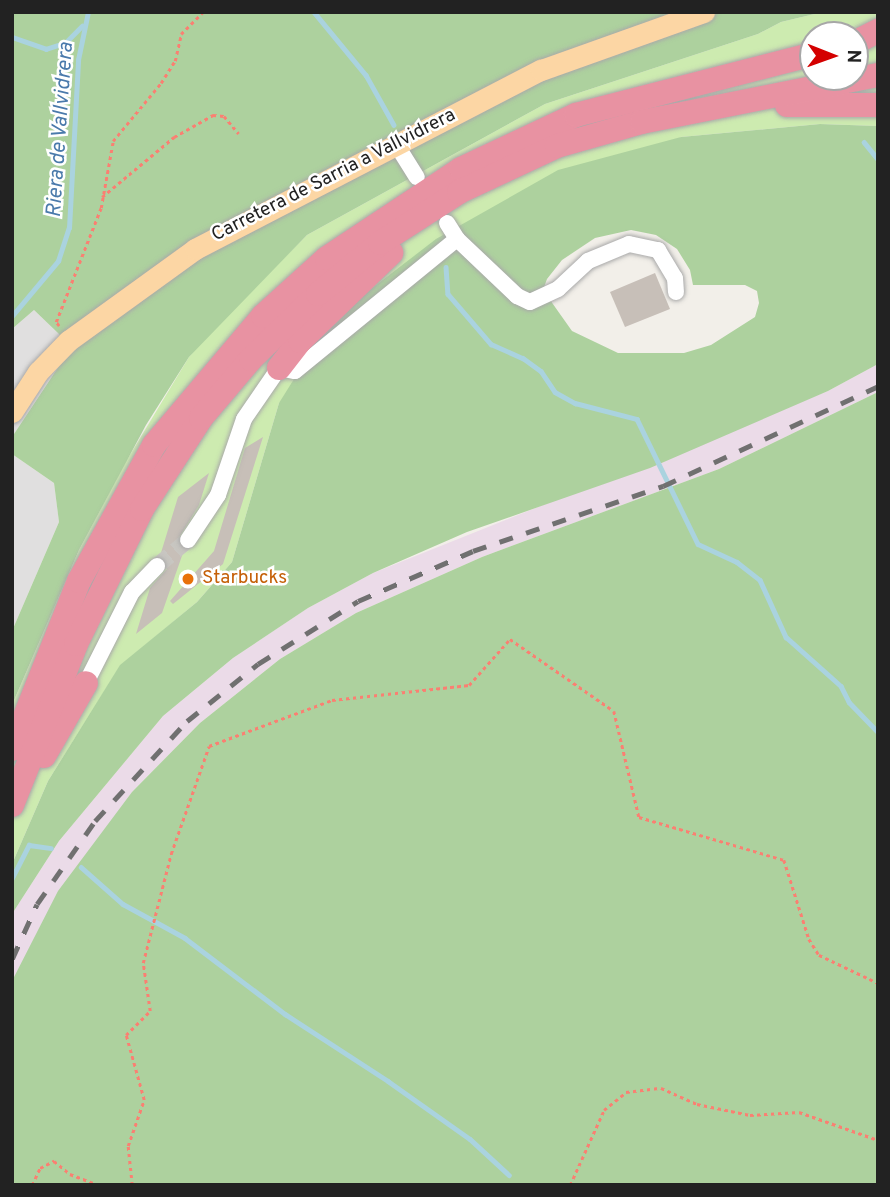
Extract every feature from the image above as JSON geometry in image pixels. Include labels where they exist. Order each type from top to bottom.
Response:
[{"type":"highway","points":[[12,749],[79,581],[148,455],[230,352],[327,258],[461,169],[576,115],[799,58]]},
{"type":"highway","points":[[279,369],[300,341],[421,225],[439,216],[506,167],[603,131],[878,75]]},
{"type":"highway","points":[[706,111],[878,105]]},
{"type":"highway","points":[[12,806],[117,554],[201,418],[287,321],[380,243],[439,216]]},
{"type":"highway","points":[[12,806],[86,682]]},
{"type":"main road","name":"Carretera de Sarria a Vallvidrera","points":[[12,412],[38,372],[68,341],[195,249],[558,62],[704,12]]},
{"type":"lane","points":[[396,144],[417,177]]},
{"type":"lane","points":[[439,216],[457,239],[517,296],[530,302],[558,289],[588,261],[629,244],[658,250],[676,278],[676,292]]},
{"type":"lane","points":[[188,540],[218,495],[244,419],[279,369],[295,371],[457,239]]},
{"type":"lane","points":[[86,682],[132,592],[157,566]]},
{"type":"path","points":[[68,341],[56,322],[102,197],[113,141],[161,83],[175,61],[181,34],[203,12]]},
{"type":"path","points":[[102,197],[174,137],[213,115],[224,116],[239,134]]},
{"type":"path","points":[[132,1185],[128,1146],[144,1100],[126,1035],[150,1011],[143,964],[171,854],[209,746],[332,700],[469,685],[510,639],[614,711],[639,817],[784,860],[809,939],[819,955],[878,983]]},
{"type":"path","points":[[570,1185],[604,1110],[626,1092],[661,1088],[697,1104],[750,1115],[799,1112],[878,1140]]},
{"type":"path","points":[[32,1185],[40,1168],[54,1161],[70,1174],[99,1185]]},
{"type":"shaded area","points":[[34,310],[59,334],[67,354],[12,437],[12,329]]},
{"type":"shaded area","points":[[878,364],[878,392],[719,469],[482,557],[356,613],[280,659],[200,723],[132,792],[12,981],[12,914],[59,841],[163,716],[233,658],[308,608],[373,573],[828,391]]},
{"type":"shaded area","points":[[12,454],[54,483],[59,522],[12,631]]},
{"type":"green space","points":[[12,12],[823,12],[781,22],[758,34],[545,104],[307,235],[189,357],[146,425],[79,550],[12,705],[12,631],[59,522],[54,483],[12,454],[12,437],[67,354],[59,334],[34,310],[12,329]]},
{"type":"green space","points":[[823,12],[878,12],[878,126],[820,124],[681,137],[279,403],[232,562],[197,602],[120,666],[48,781],[12,864],[12,705],[79,550],[125,463],[189,357],[206,337],[307,235],[545,104],[758,34],[781,22]]},
{"type":"green space","points":[[820,124],[878,126],[878,364],[828,391],[650,468],[467,532],[373,573],[308,608],[233,658],[163,716],[59,841],[12,914],[12,864],[48,781],[120,665],[197,602],[232,562],[279,403],[331,320],[436,239],[558,170],[681,137]],"holes":[[[631,230],[656,235],[677,249],[690,270],[693,285],[745,285],[757,291],[759,303],[755,317],[711,345],[684,353],[618,353],[572,331],[543,290],[547,279],[562,260],[595,238]]]},
{"type":"green space","points":[[878,392],[878,1185],[12,1185],[12,981],[58,891],[132,792],[200,723],[280,659],[356,613],[482,557],[719,469]]},
{"type":"building","points":[[655,273],[670,309],[625,327],[610,292]]},
{"type":"building","points":[[263,437],[223,564],[173,604],[170,601],[214,551],[245,448]]},
{"type":"building","points":[[209,473],[199,505],[178,539],[184,550],[162,613],[136,634],[150,588],[167,569],[160,556],[178,497]]},
{"type":"waterway","name":"Riera de Vallvidrera","points":[[12,316],[58,261],[69,228],[78,60],[88,12]]},
{"type":"waterway","points":[[314,12],[366,75],[394,125]]},
{"type":"waterway","points":[[12,37],[46,49],[65,43],[82,26]]},
{"type":"waterway","points":[[864,142],[878,159]]},
{"type":"waterway","points":[[446,267],[448,294],[491,344],[523,358],[541,371],[555,392],[575,403],[637,419],[698,544],[737,562],[760,580],[786,637],[841,686],[849,702],[878,732]]},
{"type":"waterway","points":[[12,878],[29,845],[51,848]]},
{"type":"waterway","points":[[81,867],[123,904],[185,938],[285,1014],[388,1081],[470,1139],[509,1175]]},
{"type":"tunnel","points":[[157,566],[188,540]]},
{"type":"railway","points":[[12,959],[37,904],[95,821],[187,721],[258,664],[358,601],[473,551],[663,486],[878,386]]},
{"type":"place","name":"Starbucks","points":[[188,579]]}]
